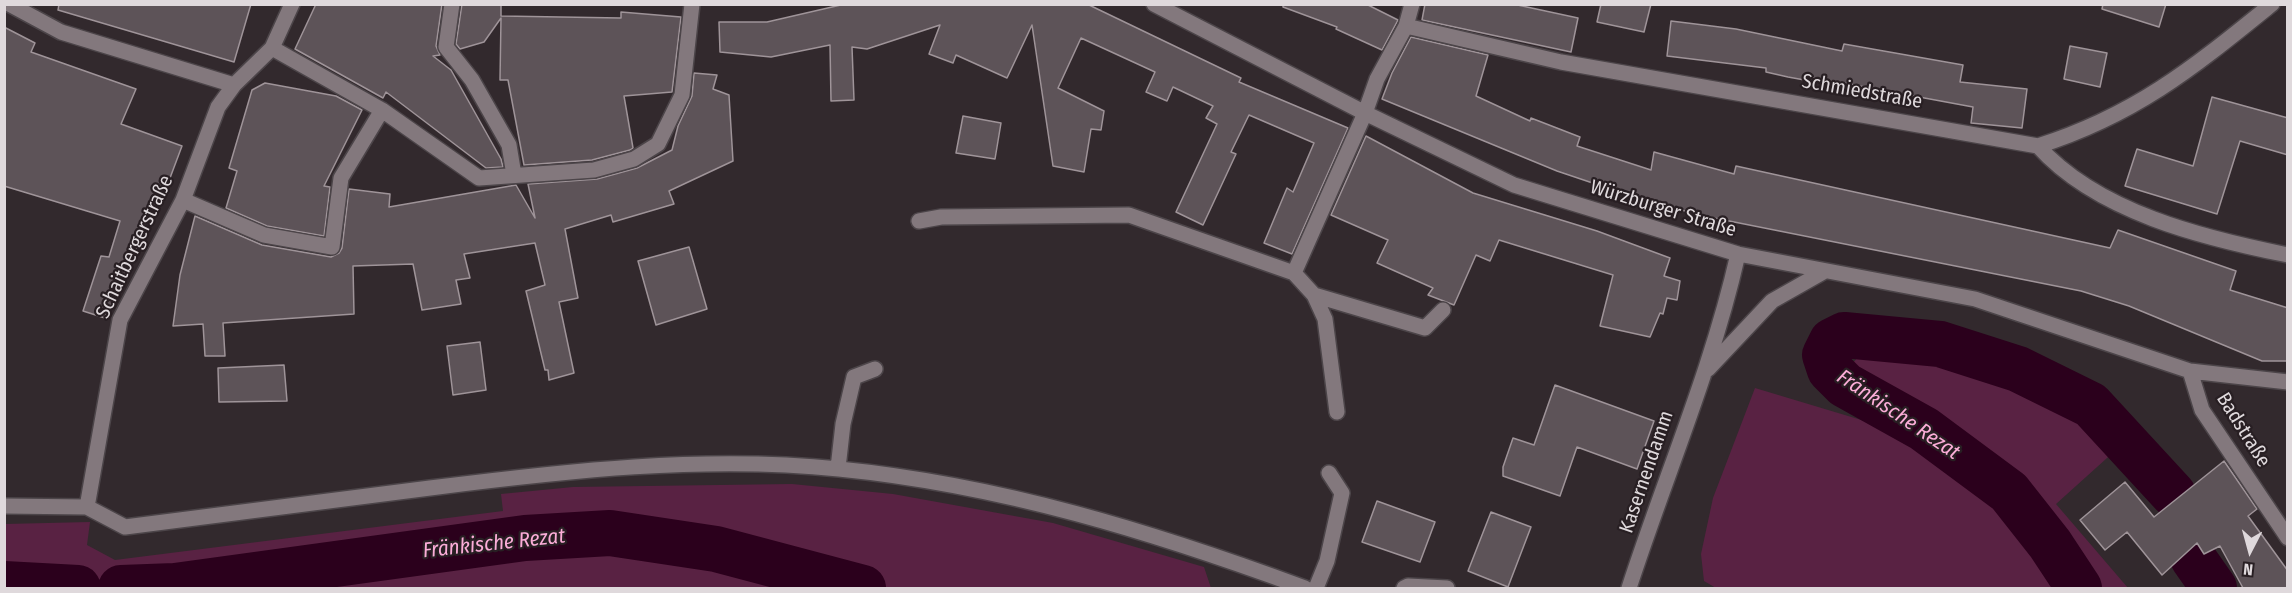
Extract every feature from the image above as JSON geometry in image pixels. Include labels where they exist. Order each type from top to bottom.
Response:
[{"type":"street","points":[[9,4],[62,32],[234,86]]},
{"type":"street","points":[[292,4],[272,48],[382,110],[479,178],[594,170],[634,159],[658,144],[682,95],[692,4]]},
{"type":"street","points":[[452,4],[447,47],[472,80],[509,146],[514,175]]},
{"type":"street","name":"Würzburger Straße","points":[[1154,4],[1365,113],[1514,185],[1738,255],[1975,299],[2190,371],[2288,382]]},
{"type":"street","points":[[1294,273],[1365,113],[1377,79],[1406,26],[1412,4]]},
{"type":"street","points":[[2272,4],[2183,75],[2128,110],[2075,134],[2038,146],[2057,167],[2080,184],[2150,217],[2251,248],[2288,255]]},
{"type":"street","name":"Schmiedstraße","points":[[1406,26],[1561,62],[2038,146]]},
{"type":"street","name":"Schaitbergerstraße","points":[[87,507],[118,326],[183,200],[218,107],[234,86],[272,48]]},
{"type":"street","points":[[183,200],[264,235],[332,247],[342,178],[382,110]]},
{"type":"street","points":[[919,221],[941,217],[1129,214],[1294,273],[1314,295],[1325,319],[1337,412]]},
{"type":"street","name":"Kasernendamm","points":[[1629,588],[1661,489],[1706,371],[1738,255]]},
{"type":"street","name":"Kasernendamm","points":[[1706,371],[1772,302],[1825,271]]},
{"type":"street","points":[[1314,295],[1425,328],[1443,310]]},
{"type":"street","points":[[838,468],[843,424],[854,377],[875,369]]},
{"type":"street","name":"Badstraße","points":[[2190,371],[2202,410],[2288,538]]},
{"type":"street","points":[[4,506],[87,507],[125,527],[499,479],[624,467],[728,464],[838,468],[1022,499],[1088,515],[1194,548],[1305,588]]},
{"type":"street","points":[[1316,588],[1327,561],[1342,493],[1329,473]]},
{"type":"street","points":[[1404,588],[1408,586],[1447,588]]},
{"type":"shaded area","points":[[1862,352],[1929,353],[2085,417],[2117,449],[2056,504],[2128,588],[2098,588],[2030,497],[2001,463],[1861,377],[1853,363]]},
{"type":"shaded area","points":[[1755,388],[1878,425],[1995,499],[2037,545],[2059,588],[1716,588],[1704,581],[1701,554],[1713,498]]},
{"type":"shaded area","points":[[792,484],[893,494],[1053,523],[1204,567],[1211,588],[5,588],[5,524],[90,522],[87,545],[115,560],[503,511],[501,494],[573,487]]},
{"type":"building","points":[[59,4],[251,4],[234,62],[58,10]]},
{"type":"building","points":[[316,4],[442,4],[436,46],[440,55],[433,56],[451,70],[501,159],[503,167],[486,168],[386,92],[383,98],[295,49]]},
{"type":"building","points":[[462,4],[501,4],[501,16],[621,18],[621,12],[681,17],[672,92],[624,96],[633,148],[630,150],[592,160],[524,165],[508,80],[500,80],[501,18],[484,42],[460,49],[456,44]]},
{"type":"building","points":[[845,4],[1087,4],[1241,78],[1239,82],[1348,128],[1292,254],[1264,243],[1287,188],[1293,192],[1314,143],[1249,115],[1231,152],[1236,154],[1203,225],[1176,212],[1217,124],[1206,118],[1213,106],[1173,87],[1167,101],[1146,92],[1155,72],[1081,38],[1058,88],[1104,111],[1101,130],[1091,129],[1084,172],[1053,166],[1032,25],[1007,78],[956,55],[953,63],[929,54],[940,25],[867,49],[852,47],[854,100],[831,101],[830,45],[771,57],[720,52],[719,22],[767,22]]},
{"type":"building","points":[[1283,4],[1366,4],[1398,20],[1382,50],[1336,29],[1337,27],[1283,7]]},
{"type":"building","points":[[1425,4],[1513,4],[1578,18],[1571,52],[1422,20]]},
{"type":"building","points":[[1601,4],[1651,4],[1644,32],[1597,22]]},
{"type":"building","points":[[2103,4],[2166,4],[2159,27],[2102,9]]},
{"type":"building","points":[[1671,21],[1736,29],[1842,51],[1844,44],[1963,65],[1960,82],[2027,89],[2022,128],[1971,123],[1973,107],[1811,77],[1810,81],[1788,77],[1766,72],[1766,68],[1667,56]]},
{"type":"building","points":[[4,27],[35,43],[31,52],[136,89],[121,124],[182,146],[158,210],[150,207],[132,263],[129,263],[105,318],[83,311],[101,256],[109,257],[120,221],[4,186]]},
{"type":"building","points":[[1411,37],[1488,55],[1476,96],[1530,121],[1531,118],[1580,137],[1577,146],[1651,170],[1654,152],[1734,174],[1736,166],[2110,248],[2118,230],[2236,271],[2230,290],[2288,308],[2288,361],[2262,361],[2129,306],[2081,291],[1704,216],[1640,199],[1557,171],[1382,99],[1392,73]]},
{"type":"building","points":[[2070,46],[2107,53],[2100,87],[2064,79]]},
{"type":"building","points":[[694,73],[717,75],[713,89],[729,95],[733,161],[669,191],[674,204],[613,222],[611,215],[565,229],[578,298],[559,302],[574,373],[549,380],[548,370],[545,370],[526,291],[545,285],[535,243],[464,254],[470,278],[456,280],[461,304],[422,310],[413,264],[353,266],[354,314],[223,323],[225,356],[205,356],[203,324],[173,326],[180,275],[195,216],[262,245],[331,257],[339,253],[342,248],[349,189],[390,194],[389,207],[516,185],[535,218],[528,184],[597,179],[637,168],[672,150],[678,126],[692,96]]},
{"type":"building","points":[[265,83],[336,96],[362,110],[324,186],[330,187],[324,236],[267,226],[226,208],[237,171],[229,168],[252,90]]},
{"type":"building","points":[[2212,97],[2288,118],[2288,155],[2240,141],[2217,214],[2125,186],[2137,149],[2193,166]]},
{"type":"building","points":[[963,116],[1001,123],[995,159],[956,153]]},
{"type":"building","points":[[1366,136],[1473,193],[1597,231],[1670,258],[1664,276],[1680,281],[1677,300],[1667,298],[1663,314],[1660,313],[1650,337],[1600,326],[1613,275],[1499,240],[1490,261],[1476,255],[1454,305],[1428,295],[1433,288],[1377,263],[1388,240],[1331,215]]},
{"type":"building","points":[[689,247],[707,309],[656,325],[638,261]]},
{"type":"building","points":[[480,342],[486,390],[453,395],[447,346]]},
{"type":"building","points":[[284,365],[287,401],[219,402],[218,368]]},
{"type":"building","points":[[1555,385],[1654,421],[1637,469],[1577,447],[1560,496],[1503,476],[1503,467],[1513,438],[1534,445]]},
{"type":"building","points":[[2224,461],[2257,509],[2248,516],[2288,571],[2288,588],[2243,588],[2220,546],[2204,554],[2197,543],[2162,575],[2127,532],[2105,550],[2080,520],[2125,482],[2154,517]]},
{"type":"building","points":[[1377,501],[1435,522],[1420,562],[1362,542]]},
{"type":"building","points":[[1491,512],[1531,527],[1508,587],[1468,571]]},
{"type":"waterway","name":"Fränkische Rezat","points":[[2079,588],[2050,544],[2009,492],[1924,429],[1845,385],[1830,370],[1825,355],[1832,341],[1844,335],[1940,344],[2018,369],[2091,405],[2173,494]]},
{"type":"waterway","name":"Fränkische Rezat","points":[[121,588],[175,586],[525,538],[610,533],[716,549],[863,588]]},
{"type":"waterway","name":"Fränkische Rezat","points":[[2193,558],[2214,588]]},
{"type":"waterway","name":"Fränkische Rezat","points":[[4,584],[78,588]]}]
